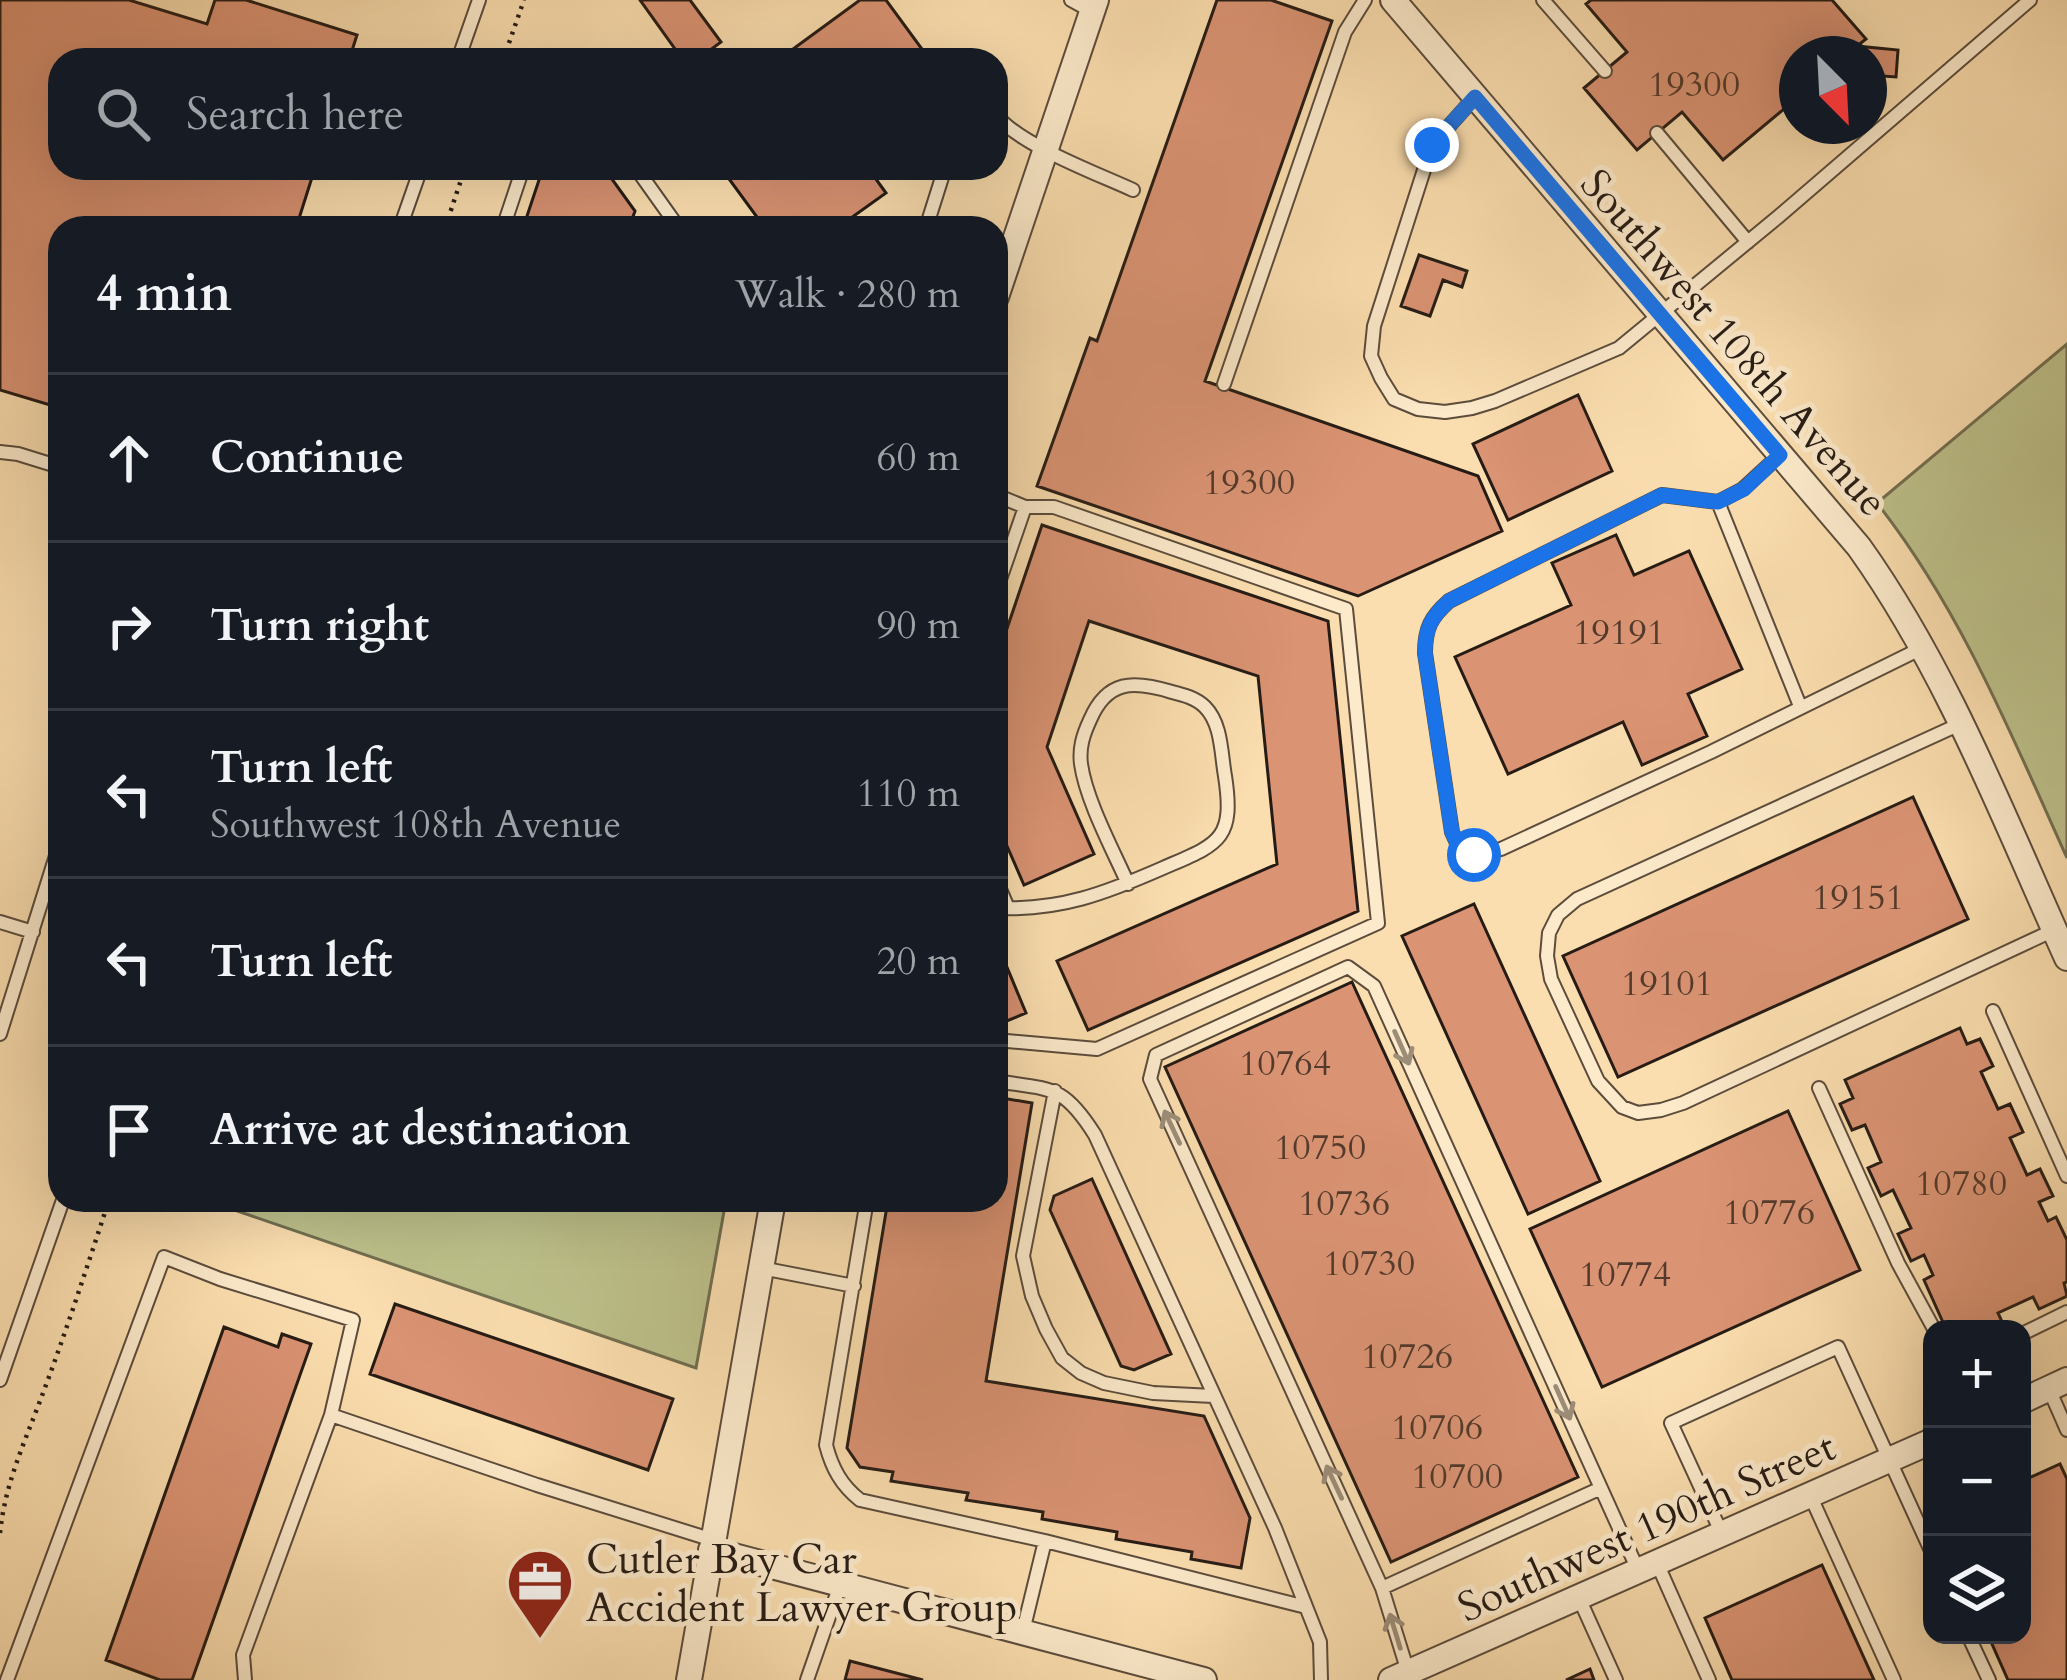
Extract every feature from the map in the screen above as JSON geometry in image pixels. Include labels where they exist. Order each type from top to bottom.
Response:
[{"type":"street","name":"Southwest 108th Avenue","points":[[1393,0],[1859,547],[1923,647],[2067,958]]},
{"type":"street","points":[[1008,262],[1047,150],[1086,4]]},
{"type":"street","points":[[689,1680],[771,1212]]},
{"type":"street","name":"Southwest 190th Street","points":[[1414,1675],[1923,1445]]},
{"type":"street","points":[[712,1545],[840,1585],[1023,1633],[1118,1670],[1204,1680]]},
{"type":"lane","points":[[462,48],[479,0]]},
{"type":"lane","points":[[1224,384],[1345,32],[1365,0]]},
{"type":"lane","points":[[1543,0],[1605,70]]},
{"type":"lane","points":[[1475,97],[1432,145],[1374,326],[1371,356],[1394,399],[1418,409],[1472,408],[1619,348],[2030,0]]},
{"type":"lane","points":[[1008,127],[1133,190]]},
{"type":"lane","points":[[1657,133],[1748,242]]},
{"type":"lane","points":[[404,216],[417,180]]},
{"type":"lane","points":[[507,216],[519,180]]},
{"type":"lane","points":[[645,180],[670,216]]},
{"type":"lane","points":[[930,216],[941,180]]},
{"type":"lane","points":[[0,452],[48,463]]},
{"type":"lane","points":[[1780,455],[1744,489],[1718,502],[1662,495],[1449,601],[1432,616],[1425,653],[1457,843],[1474,855],[1501,849],[1923,647]]},
{"type":"lane","points":[[1008,500],[1025,507],[1054,507],[1346,609],[1378,923],[1097,1049],[1008,1041]]},
{"type":"lane","points":[[1718,502],[1800,706]]},
{"type":"lane","points":[[1008,556],[1025,507]]},
{"type":"lane","points":[[1008,908],[1067,904],[1128,884],[1209,848],[1228,822],[1218,730],[1212,716],[1193,698],[1150,685],[1113,690],[1099,698],[1080,749],[1085,784],[1128,884]]},
{"type":"lane","points":[[1960,724],[1577,899],[1558,915],[1549,933],[1551,979],[1598,1081],[1622,1107],[1638,1113],[1683,1103],[2054,930]]},
{"type":"lane","points":[[0,1034],[48,883]]},
{"type":"lane","points":[[0,922],[33,932]]},
{"type":"lane","points":[[1414,1675],[1382,1588],[1150,1079],[1156,1055],[1348,967],[1374,986],[1601,1488],[1708,1680]]},
{"type":"lane","points":[[1993,1011],[2067,1176]]},
{"type":"lane","points":[[1008,1083],[1055,1090],[1083,1115],[1095,1135],[1275,1528],[1320,1642],[1322,1680]]},
{"type":"lane","points":[[1819,1088],[1898,1263],[1929,1320]]},
{"type":"lane","points":[[1055,1090],[1023,1256],[1046,1329],[1062,1358],[1104,1384],[1213,1396]]},
{"type":"lane","points":[[0,1380],[58,1212]]},
{"type":"lane","points":[[865,1212],[826,1444],[838,1478],[860,1500],[1306,1606]]},
{"type":"lane","points":[[7,1680],[164,1257],[220,1280],[353,1320],[331,1414],[243,1655],[245,1680]]},
{"type":"lane","points":[[761,1268],[854,1286]]},
{"type":"lane","points":[[2031,1330],[2067,1312]]},
{"type":"lane","points":[[1722,1534],[1671,1423],[1838,1346],[1924,1536]]},
{"type":"lane","points":[[2058,1385],[2067,1430]]},
{"type":"lane","points":[[331,1414],[712,1545]]},
{"type":"lane","points":[[1382,1588],[1601,1488]]},
{"type":"lane","points":[[1810,1495],[1894,1680]]},
{"type":"lane","points":[[1023,1633],[1045,1541]]},
{"type":"lane","points":[[807,1680],[840,1585]]},
{"type":"lane","points":[[1579,1598],[1616,1680]]},
{"type":"lane","points":[[1972,1644],[1988,1680]]},
{"type":"path","points":[[507,48],[524,0]]},
{"type":"path","points":[[449,216],[461,180]]},
{"type":"path","points":[[0,1533],[13,1468],[105,1212]]},
{"type":"green space","points":[[2067,344],[2067,858],[1959,630],[1877,503]]},
{"type":"green space","points":[[240,1212],[724,1212],[696,1368]]},
{"type":"building","points":[[0,0],[129,0],[207,24],[215,0],[246,0],[357,35],[353,48],[48,48],[48,180],[311,180],[300,216],[48,216],[48,404],[0,390]]},
{"type":"building","points":[[640,0],[690,0],[721,42],[713,48],[674,48]]},
{"type":"building","points":[[860,0],[886,0],[921,48],[794,48]]},
{"type":"building","points":[[1217,0],[1271,0],[1332,21],[1205,381],[1478,476],[1502,531],[1358,596],[1037,486],[1090,338],[1097,341]]},
{"type":"building","points":[[1591,0],[1832,0],[1863,36],[1779,36],[1779,113],[1723,160],[1682,112],[1637,150],[1584,88],[1627,52],[1586,4]]},
{"type":"building","points":[[1887,49],[1898,50],[1896,77],[1887,76]]},
{"type":"building","points":[[539,180],[613,180],[635,211],[633,216],[527,216]]},
{"type":"building","points":[[730,180],[877,180],[886,193],[854,216],[756,216]]},
{"type":"building","points":[[1419,255],[1467,271],[1462,287],[1443,280],[1430,316],[1401,306]]},
{"type":"building","points":[[1578,395],[1612,471],[1508,520],[1473,444]]},
{"type":"building","points":[[1042,525],[1328,621],[1358,911],[1088,1030],[1057,961],[1277,864],[1258,676],[1089,621],[1047,747],[1094,854],[1024,885],[1008,848],[1008,626]]},
{"type":"building","points":[[1616,535],[1634,575],[1689,551],[1742,669],[1688,694],[1707,736],[1642,765],[1623,722],[1508,774],[1455,657],[1571,605],[1552,563]]},
{"type":"building","points":[[1913,797],[1968,919],[1618,1077],[1563,956]]},
{"type":"building","points":[[1474,904],[1600,1181],[1528,1214],[1402,936]]},
{"type":"building","points":[[1008,970],[1026,1013],[1008,1020]]},
{"type":"building","points":[[1352,982],[1578,1477],[1391,1562],[1165,1067]]},
{"type":"building","points":[[1960,1028],[1967,1044],[1980,1039],[1993,1066],[1981,1072],[1998,1109],[2010,1104],[2023,1132],[2010,1138],[2027,1175],[2040,1169],[2053,1196],[2039,1202],[2048,1221],[2056,1217],[2067,1240],[2067,1296],[2039,1309],[2033,1297],[1998,1313],[2001,1320],[1942,1320],[1924,1280],[1933,1275],[1924,1255],[1911,1261],[1898,1234],[1911,1228],[1893,1190],[1881,1196],[1868,1168],[1881,1162],[1865,1125],[1852,1130],[1840,1104],[1853,1098],[1845,1080]]},
{"type":"building","points":[[1008,1099],[1032,1103],[986,1381],[1204,1416],[1250,1518],[1241,1568],[1191,1559],[1192,1552],[1116,1539],[1117,1532],[1042,1519],[1043,1512],[966,1500],[968,1493],[891,1481],[893,1472],[860,1467],[847,1448],[886,1212],[1008,1212]]},
{"type":"building","points":[[1788,1111],[1860,1270],[1602,1387],[1530,1229]]},
{"type":"building","points":[[1092,1179],[1171,1354],[1134,1370],[1121,1366],[1050,1210],[1054,1196]]},
{"type":"building","points":[[395,1304],[673,1399],[648,1470],[370,1374]]},
{"type":"building","points":[[224,1327],[278,1347],[282,1334],[311,1344],[192,1680],[160,1680],[106,1660]]},
{"type":"building","points":[[2060,1464],[2067,1479],[2067,1680],[2008,1680],[1992,1644],[2031,1644],[2031,1477]]},
{"type":"building","points":[[1822,1565],[1874,1680],[1732,1680],[1705,1618]]},
{"type":"building","points":[[850,1661],[923,1680],[845,1680]]},
{"type":"building","points":[[1590,1669],[1594,1680],[1566,1680]]},
{"type":"place","name":"Cutler Bay Car Accident Lawyer Group","points":[[540,1641]]},
{"type":"route","points":[[1432,145],[1475,97],[1780,455],[1744,489],[1718,502],[1662,495],[1449,601],[1432,616],[1425,653],[1452,832],[1457,843],[1474,855]]}]
